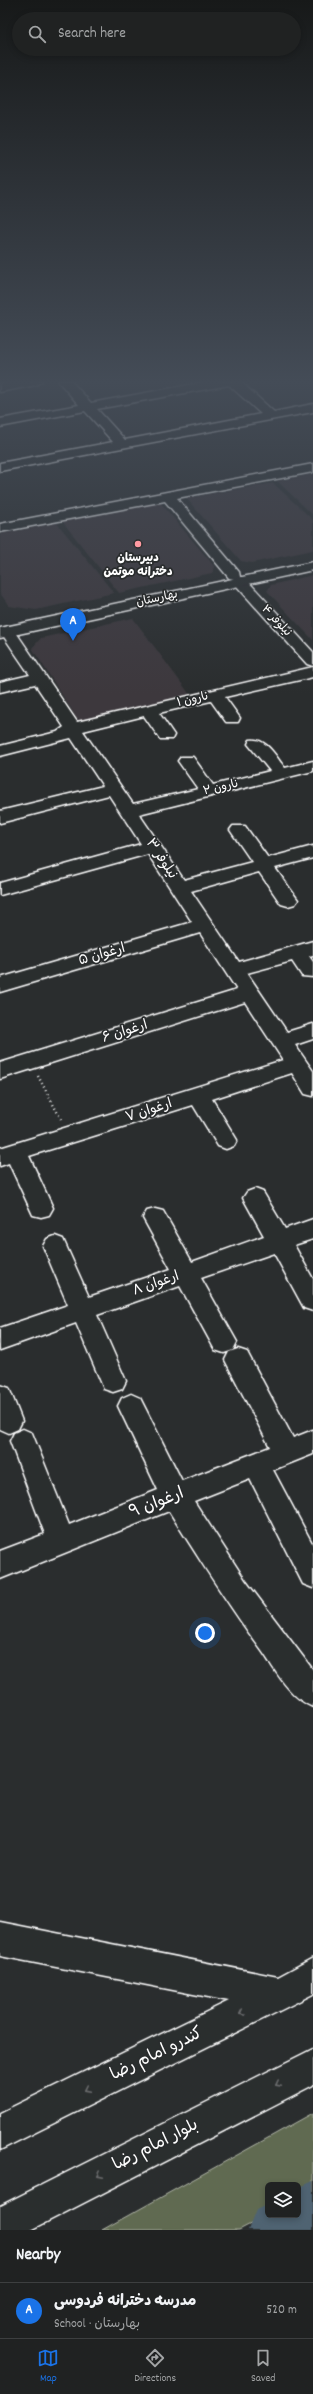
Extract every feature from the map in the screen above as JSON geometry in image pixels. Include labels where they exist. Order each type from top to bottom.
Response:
[{"type":"street","points":[[0,528],[225,485]]},
{"type":"street","name":"نیلوفر ۴","points":[[168,496],[237,578],[313,661]]},
{"type":"street","name":"بهارستان","points":[[237,578],[313,558]]},
{"type":"street","name":"بهارستان","points":[[2,626],[237,578],[313,566]]},
{"type":"street","name":"نیلوفر ۳","points":[[2,626],[40,678],[313,1088]]},
{"type":"street","name":"نارون ۱","points":[[0,751],[63,736],[73,728],[313,672]]},
{"type":"street","points":[[0,687],[40,678]]},
{"type":"street","points":[[215,695],[232,718]]},
{"type":"street","points":[[148,710],[166,735]]},
{"type":"street","points":[[256,744],[281,774]]},
{"type":"street","points":[[187,761],[208,792]]},
{"type":"street","name":"نارون ۲","points":[[128,811],[313,766]]},
{"type":"street","points":[[0,817],[113,789]]},
{"type":"street","points":[[239,830],[288,900]]},
{"type":"street","points":[[0,889],[153,847]]},
{"type":"street","points":[[180,888],[313,852]]},
{"type":"street","name":"ارغوان ۵","points":[[0,985],[205,926]]},
{"type":"street","points":[[234,970],[305,950],[310,971]]},
{"type":"street","name":"ارغوان ۶","points":[[0,1071],[250,993]]},
{"type":"street","points":[[282,1041],[313,1031]]},
{"type":"street","name":"ارغوان ۷","points":[[8,1155],[297,1064]]},
{"type":"street","points":[[198,1095],[226,1140]]},
{"type":"street","points":[[8,1155],[41,1208]]},
{"type":"street","points":[[255,1198],[313,1301]]},
{"type":"street","points":[[155,1218],[185,1274],[231,1351],[287,1452]]},
{"type":"street","name":"ارغوان ۸","points":[[0,1339],[313,1229]]},
{"type":"street","points":[[55,1246],[84,1309],[113,1381]]},
{"type":"street","points":[[0,1396],[61,1540]]},
{"type":"street","points":[[131,1406],[176,1496],[235,1590],[296,1673],[313,1692]]},
{"type":"street","name":"ارغوان ۹","points":[[0,1565],[313,1442]]},
{"type":"street","points":[[256,1464],[313,1574]]},
{"type":"street","points":[[0,1939],[280,1994]]},
{"type":"street","name":"کندرو امام رضا","points":[[0,2132],[280,1994],[313,1975]]},
{"type":"street","name":"بلوار امام رضا","points":[[0,2226],[313,2066]]},
{"type":"path","points":[[30,1061],[70,1136]]},
{"type":"shaded area","points":[[261,485],[275,485],[313,520],[313,550],[252,563],[241,561],[186,498]]},
{"type":"shaded area","points":[[281,485],[313,485],[313,515]]},
{"type":"shaded area","name":"دبیرستان دخترانه موتمن","points":[[160,502],[215,567],[212,573],[119,593],[62,521]]},
{"type":"shaded area","points":[[57,523],[114,593],[36,610],[9,606],[0,593],[0,534]]},
{"type":"shaded area","points":[[313,575],[313,640],[267,591],[271,585]]},
{"type":"shaded area","points":[[133,618],[191,696],[79,722],[32,648],[41,638]]},
{"type":"green space","points":[[313,2113],[313,2191],[301,2197],[301,2182],[265,2182],[265,2217],[239,2230],[102,2230]]},
{"type":"waterway","points":[[276,2230],[313,2209]]},
{"type":"place","name":"دبیرستان دخترانه موتمن","points":[[138,544]]},
{"type":"place","name":"مدرسه دخترانه فردوسی","points":[[73,641]]}]
